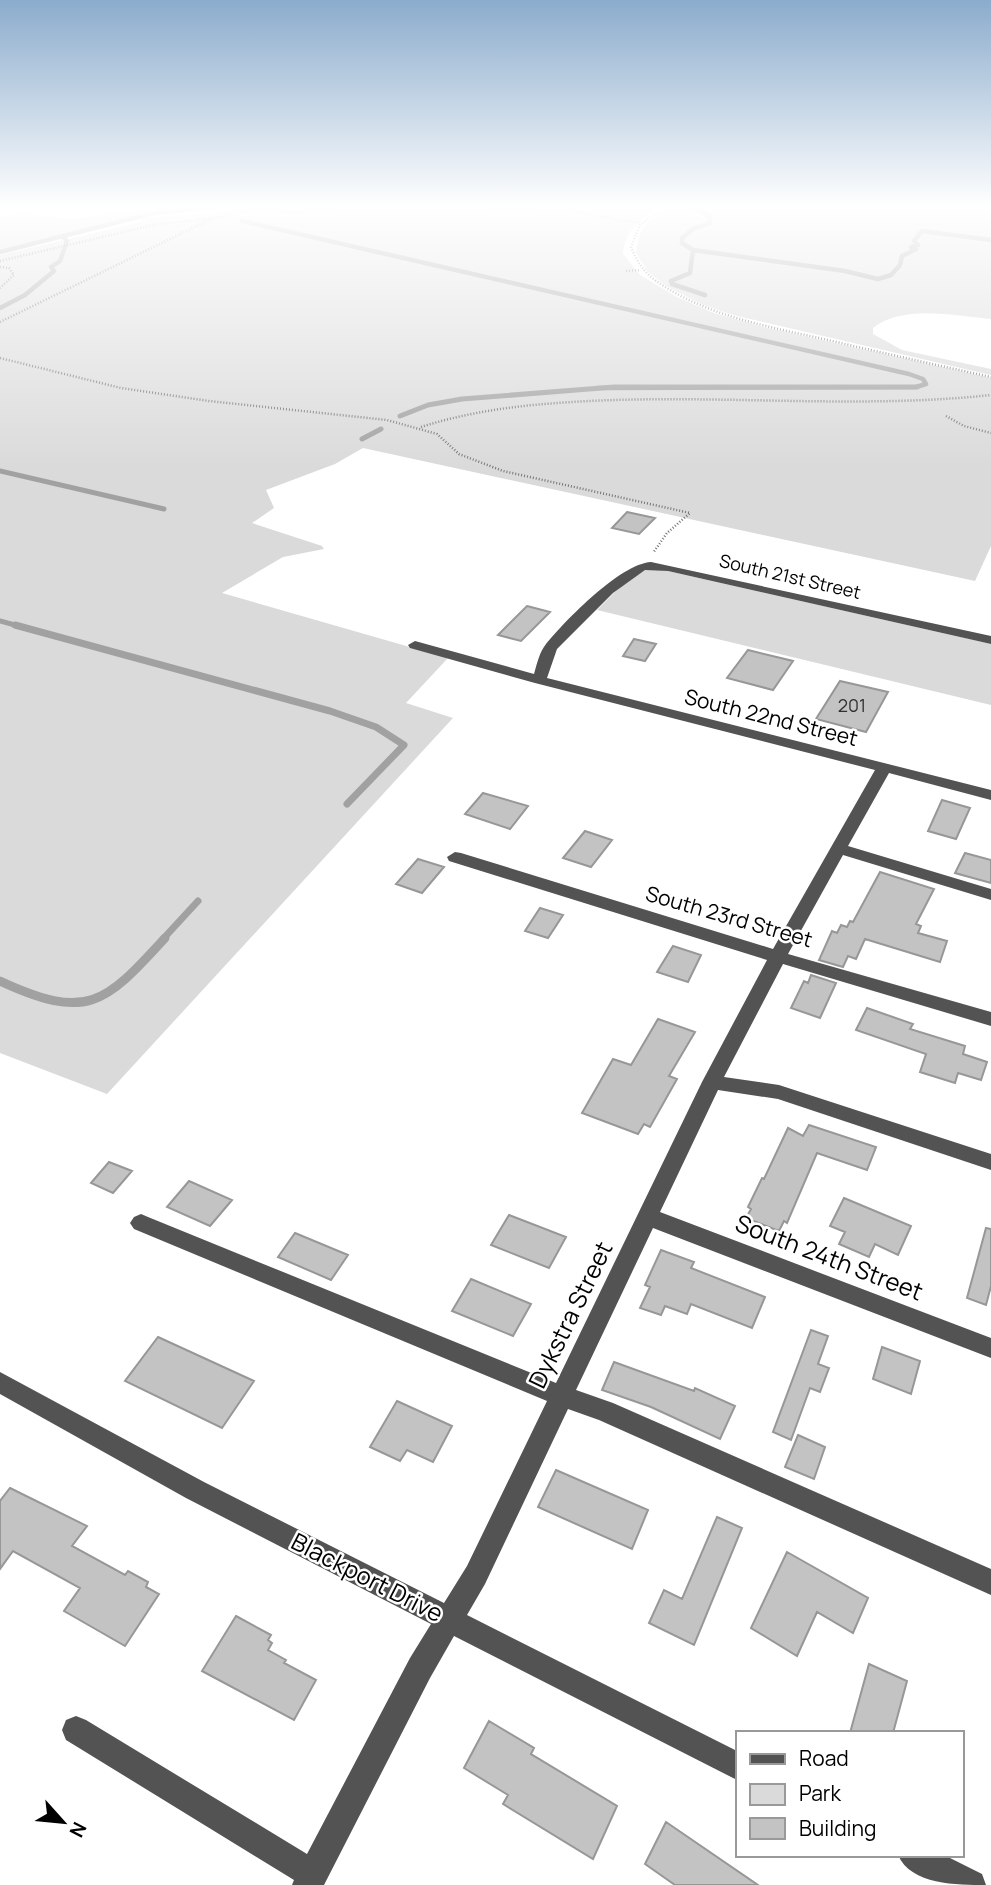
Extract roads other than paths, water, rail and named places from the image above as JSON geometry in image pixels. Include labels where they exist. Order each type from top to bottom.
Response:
[{"type":"street","name":"South 21st Street","points":[[540,680],[544,661],[551,647],[639,567],[654,566],[991,640]]},
{"type":"street","name":"South 22nd Street","points":[[415,645],[540,680],[991,795]]},
{"type":"street","name":"Dykstra Street","points":[[310,1880],[419,1668],[475,1575],[712,1082],[778,956],[884,768]]},
{"type":"street","points":[[839,849],[991,895]]},
{"type":"street","name":"South 23rd Street","points":[[455,858],[991,1019]]},
{"type":"street","points":[[712,1082],[779,1092],[991,1162]]},
{"type":"street","name":"South 24th Street","points":[[649,1217],[991,1348]]},
{"type":"street","points":[[141,1223],[289,1282],[527,1384],[605,1411],[991,1582]]},
{"type":"street","name":"Blackport Drive","points":[[0,1382],[195,1490],[736,1765]]},
{"type":"street","points":[[76,1730],[310,1880]]},
{"type":"street","points":[[917,1857],[971,1885]]},
{"type":"waterway","points":[[0,308],[27,293]]},
{"type":"waterway","points":[[556,293],[909,374],[923,379],[926,384],[916,387]]},
{"type":"waterway","points":[[699,293],[705,295]]},
{"type":"waterway","points":[[602,388],[916,387]]},
{"type":"waterway","points":[[602,388],[916,387]]},
{"type":"waterway","points":[[597,388],[602,388]]},
{"type":"waterway","points":[[400,416],[428,405],[462,399],[602,388]]},
{"type":"waterway","points":[[362,439],[381,429]]},
{"type":"waterway","points":[[0,471],[164,509]]},
{"type":"waterway","points":[[0,621],[22,627]]},
{"type":"waterway","points":[[15,625],[330,711],[376,727],[404,745],[347,804]]},
{"type":"waterway","points":[[163,939],[198,901]]},
{"type":"waterway","points":[[0,981],[54,1001],[74,1003],[92,1000],[109,992],[126,979],[165,938]]}]
